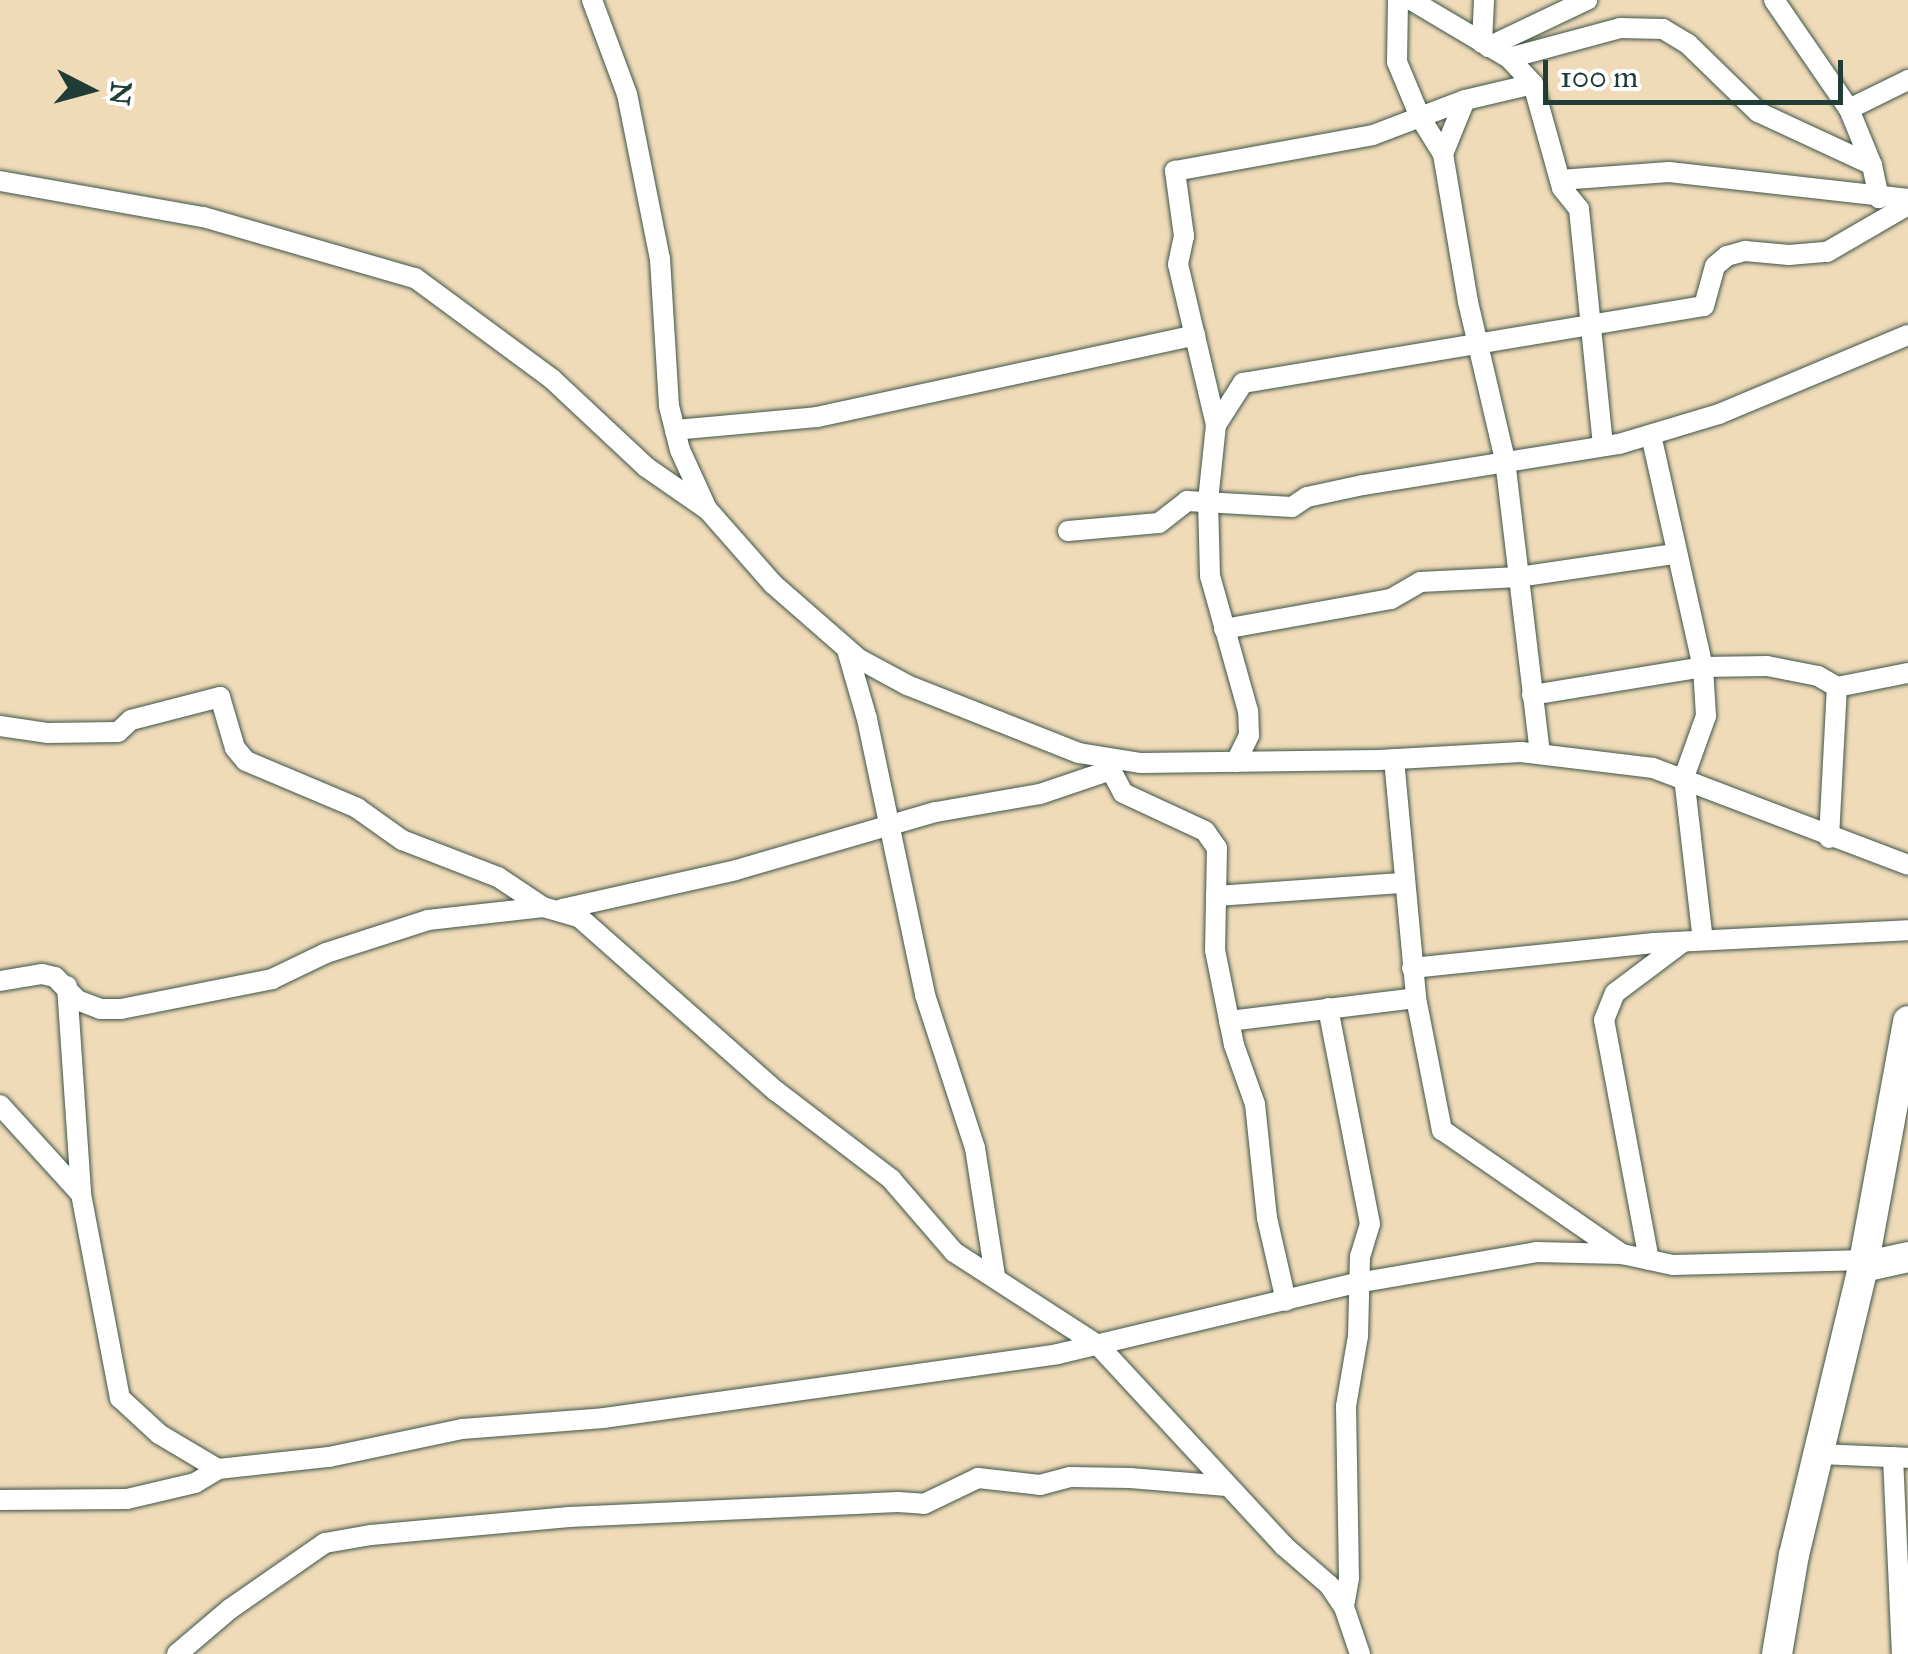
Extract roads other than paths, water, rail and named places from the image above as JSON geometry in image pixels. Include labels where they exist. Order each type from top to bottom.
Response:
[{"type":"main road","points":[[1777,1654],[1818,1454],[1864,1263],[1908,1021]]},
{"type":"main road","points":[[1864,1263],[1908,1257]]},
{"type":"street","points":[[592,0],[627,94],[660,259],[662,338],[675,430],[708,510]]},
{"type":"street","points":[[1398,0],[1397,62],[1420,117],[1443,154],[1478,344],[1505,460],[1540,754]]},
{"type":"street","points":[[1411,0],[1509,58],[1533,84],[1560,180],[1566,196],[1579,209],[1603,446]]},
{"type":"street","points":[[1484,0],[1485,45]]},
{"type":"street","points":[[1485,45],[1587,0]]},
{"type":"street","points":[[1774,0],[1850,110],[1872,165],[1879,198]]},
{"type":"street","points":[[1509,58],[1620,28],[1663,30],[1688,44],[1758,112],[1872,165]]},
{"type":"street","points":[[1850,110],[1908,80]]},
{"type":"street","points":[[1236,762],[1249,735],[1248,711],[1210,576],[1208,501],[1216,426],[1178,264],[1184,236],[1177,169],[1326,146],[1465,100],[1533,84]]},
{"type":"street","points":[[1443,154],[1465,100]]},
{"type":"street","points":[[1560,180],[1670,172],[1908,202]]},
{"type":"street","points":[[0,182],[202,217],[416,278],[552,379],[646,468],[708,510],[774,584],[847,650],[908,685],[1108,765],[1124,793],[1214,839],[1215,950],[1229,1020],[1255,1104],[1267,1218],[1286,1301]]},
{"type":"street","points":[[1216,426],[1243,383],[1704,306],[1715,266],[1727,256],[1745,251],[1827,252],[1908,202]]},
{"type":"street","points":[[675,430],[817,416],[1195,335]]},
{"type":"street","points":[[1068,530],[1158,523],[1178,505],[1208,501],[1292,507],[1317,495],[1651,435],[1719,414],[1908,335]]},
{"type":"street","points":[[1651,435],[1703,667],[1706,716],[1684,777],[1693,941]]},
{"type":"street","points":[[1224,629],[1390,599],[1420,582],[1519,577],[1675,554]]},
{"type":"street","points":[[847,650],[925,995],[985,1192],[995,1276]]},
{"type":"street","points":[[1532,695],[1703,667],[1766,666],[1818,676],[1837,687],[1908,673]]},
{"type":"street","points":[[1829,838],[1837,687]]},
{"type":"street","points":[[0,726],[48,733],[118,732],[131,720],[220,697],[235,748],[246,761],[358,808],[402,840],[484,870],[596,929],[726,1049],[864,1155],[903,1190],[954,1252],[1098,1346],[1227,1486],[1329,1585],[1344,1607],[1360,1654]]},
{"type":"street","points":[[0,981],[42,974],[67,986],[87,1004],[120,1009],[272,979],[326,953],[428,920],[552,908],[736,870],[889,825],[1040,794],[1108,765],[1540,754],[1652,768],[1684,777],[1829,838],[1908,864]]},
{"type":"street","points":[[1394,760],[1412,968],[1442,1130],[1622,1254]]},
{"type":"street","points":[[1216,896],[1402,883]]},
{"type":"street","points":[[1412,968],[1693,941],[1908,930]]},
{"type":"street","points":[[1649,1260],[1604,1020],[1614,993],[1693,941]]},
{"type":"street","points":[[67,986],[81,1194],[120,1398],[159,1434],[218,1469]]},
{"type":"street","points":[[1229,1020],[1416,998]]},
{"type":"street","points":[[1328,1008],[1370,1224],[1357,1283],[1358,1336],[1346,1406],[1349,1578],[1344,1607]]},
{"type":"street","points":[[0,1105],[81,1194]]},
{"type":"street","points":[[0,1500],[127,1499],[195,1484],[218,1469],[329,1457],[462,1429],[604,1418],[914,1376],[1098,1346],[1357,1283],[1536,1252],[1622,1254],[1673,1265],[1864,1263]]},
{"type":"street","points":[[1818,1454],[1900,1458],[1902,1654]]},
{"type":"street","points":[[177,1654],[230,1610],[325,1543],[371,1535],[569,1517],[924,1504],[978,1478],[1040,1485],[1070,1477],[1227,1486]]}]
